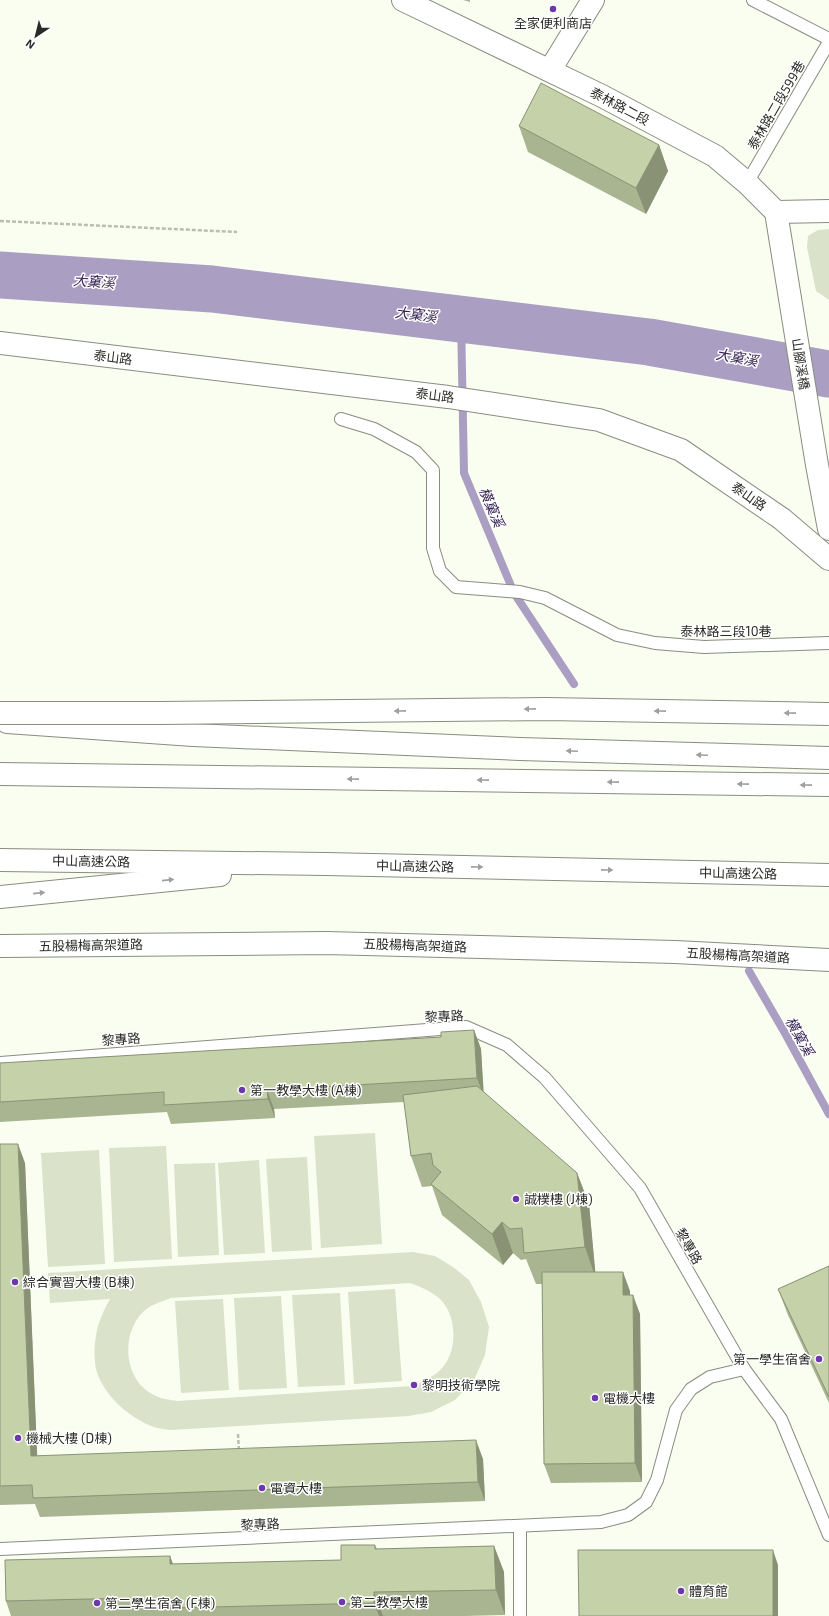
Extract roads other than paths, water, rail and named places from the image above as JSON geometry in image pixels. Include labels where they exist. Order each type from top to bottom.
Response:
[{"type":"main road","name":"泰林路二段","points":[[402,0],[550,70],[715,156],[747,183],[776,212]]},
{"type":"main road","points":[[550,70],[593,0]]},
{"type":"main road","points":[[776,212],[829,211]]},
{"type":"main road","name":"山腳溪橋","points":[[776,212],[829,530]]},
{"type":"main road","name":"泰山路","points":[[0,344],[462,398],[599,420],[681,450],[782,519],[829,559]]},
{"type":"main road","points":[[0,707],[147,722],[520,749]]},
{"type":"main road","points":[[0,713],[161,714],[545,709],[829,714]]},
{"type":"main road","points":[[0,722],[194,735],[520,749],[829,758]]},
{"type":"main road","points":[[0,774],[829,785]]},
{"type":"main road","name":"中山高速公路","points":[[0,860],[326,864],[820,874]]},
{"type":"main road","points":[[0,897],[326,864]]},
{"type":"main road","name":"五股楊梅高架道路","points":[[0,946],[326,943],[668,952],[829,960]]},
{"type":"lane","name":"泰林路二段599巷","points":[[747,183],[829,41],[753,0]]},
{"type":"lane","name":"泰林路三段10巷","points":[[341,419],[374,429],[416,452],[433,470],[433,548],[440,571],[456,587],[520,592],[545,598],[617,635],[655,643],[704,647],[829,643]]},
{"type":"lane","points":[[0,953],[322,948],[661,958],[829,966]]},
{"type":"lane","name":"黎專路","points":[[0,1063],[466,1027],[507,1045],[545,1078],[640,1188],[744,1369],[781,1420],[829,1535]]},
{"type":"lane","name":"黎專路","points":[[0,1549],[601,1522],[628,1515],[646,1502],[657,1480],[676,1410],[691,1389],[710,1377],[744,1369]]},
{"type":"lane","points":[[520,1526],[520,1616]]},
{"type":"waterway","name":"大窠溪","points":[[0,275],[212,289],[649,342],[829,374]]},
{"type":"waterway","name":"橫窠溪","points":[[461,319],[464,473],[514,593],[574,684]]},
{"type":"waterway","name":"橫窠溪","points":[[749,971],[829,1114]]},
{"type":"place","name":"全家便利商店","points":[[553,9]]},
{"type":"place","name":"第一教學大樓 (A棟)","points":[[242,1090]]},
{"type":"place","name":"誠樸樓 (J棟)","points":[[516,1199]]},
{"type":"place","name":"綜合實習大樓 (B棟)","points":[[15,1282]]},
{"type":"place","name":"第一學生宿舍","points":[[819,1359]]},
{"type":"place","name":"黎明技術學院","points":[[414,1385]]},
{"type":"place","name":"電機大樓","points":[[595,1398]]},
{"type":"place","name":"機械大樓 (D棟)","points":[[18,1438]]},
{"type":"place","name":"電資大樓","points":[[262,1488]]},
{"type":"place","name":"體育館","points":[[681,1591]]},
{"type":"place","name":"第二教學大樓","points":[[342,1602]]},
{"type":"place","name":"第二學生宿舍 (F棟)","points":[[97,1603]]}]
